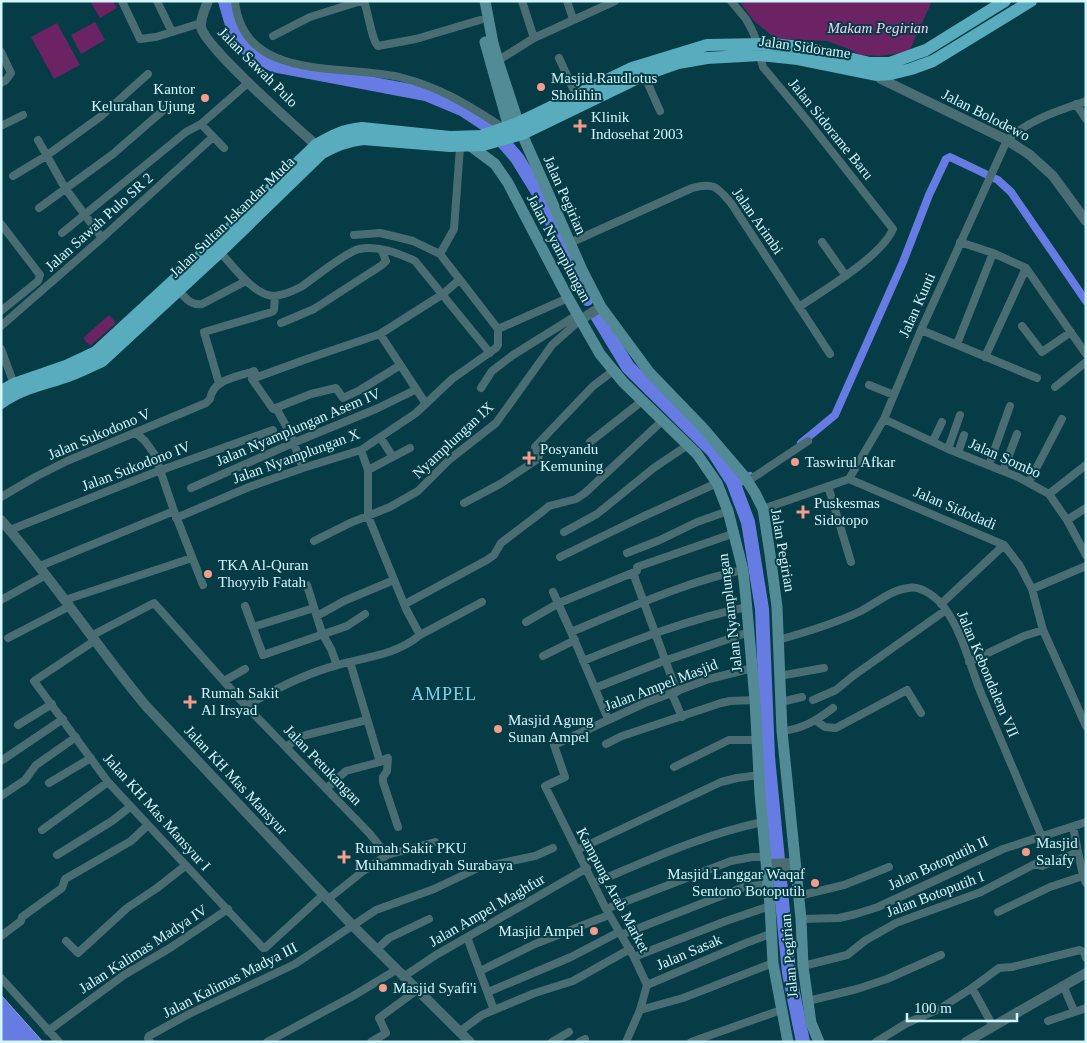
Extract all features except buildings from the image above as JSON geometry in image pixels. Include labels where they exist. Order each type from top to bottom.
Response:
[{"type":"highway","name":"Jalan Sidorame","points":[[875,69],[926,50],[1005,1]]},
{"type":"highway","name":"Jalan Sidorame","points":[[506,133],[576,95],[632,68],[707,45],[758,49],[798,59],[875,69],[892,74],[933,61],[1031,1]]},
{"type":"highway","name":"Jalan Sidorame","points":[[506,133],[644,75],[678,63],[758,49]]},
{"type":"highway","name":"Jalan Sultan Iskandar Muda","points":[[1,391],[14,384],[78,361],[96,352],[204,253],[316,145],[334,134],[362,128],[467,138],[506,133]]},
{"type":"highway","name":"Jalan Sultan Iskandar Muda","points":[[1,402],[18,392],[64,378],[102,361],[220,252],[322,153],[338,144],[350,140],[363,139],[466,147],[506,133]]},
{"type":"main road","points":[[477,1],[480,20],[494,63]]},
{"type":"main road","points":[[485,1],[494,63]]},
{"type":"main road","name":"Jalan Pegirian","points":[[494,63],[506,133],[570,243],[601,307],[645,368],[703,428],[746,479],[763,509],[776,598],[782,731],[793,867],[801,919],[803,966],[811,1023],[819,1042]]},
{"type":"main road","name":"Jalan Nyamplungan","points":[[466,147],[495,164],[508,183],[568,298],[600,354],[613,371],[688,445],[708,468],[717,482],[728,511],[743,570],[755,700],[763,822],[769,870],[770,934],[773,963],[788,1042]]},
{"type":"street","points":[[122,1],[140,39],[156,37],[201,23]]},
{"type":"street","points":[[157,1],[172,32]]},
{"type":"street","name":"Jalan Sawah Pulo","points":[[208,1],[201,23],[207,38],[249,82],[316,145]]},
{"type":"street","points":[[235,1],[238,16],[248,35],[256,46],[272,57],[295,64],[401,77],[421,82],[454,97],[506,133]]},
{"type":"street","points":[[273,36],[320,12],[362,1],[372,26],[374,42],[378,46],[416,39],[480,20]]},
{"type":"street","points":[[522,1],[534,38]]},
{"type":"street","points":[[567,1],[573,19]]},
{"type":"street","points":[[494,63],[534,38],[615,1]]},
{"type":"street","name":"Jalan Sidorame Baru","points":[[731,1],[746,19],[763,67],[893,229],[874,253],[846,276]]},
{"type":"street","points":[[1,52],[11,71],[10,76],[1,83]]},
{"type":"street","points":[[559,58],[576,95]]},
{"type":"street","name":"Jalan Bolodewo","points":[[875,69],[882,79],[1007,140],[1030,155],[1054,176],[1086,221]]},
{"type":"street","points":[[13,176],[46,156],[100,117],[148,74]]},
{"type":"street","points":[[644,75],[660,111]]},
{"type":"street","points":[[62,233],[186,132],[201,124],[249,82]]},
{"type":"street","points":[[1007,140],[1020,128],[1034,120],[1086,100]]},
{"type":"street","points":[[1076,104],[1086,119]]},
{"type":"street","points":[[39,208],[113,154],[167,107]]},
{"type":"street","points":[[1,126],[23,116]]},
{"type":"street","points":[[201,124],[224,148]]},
{"type":"street","name":"Jalan Sawah Pulo SR 2","points":[[1,326],[102,238],[213,137]]},
{"type":"street","points":[[38,140],[65,188],[102,238]]},
{"type":"street","name":"Jalan Kunti","points":[[849,480],[884,419],[921,330],[989,176],[1007,140]]},
{"type":"street","points":[[440,254],[454,228],[466,147]]},
{"type":"street","name":"Jalan Arimbi","points":[[570,243],[692,188],[711,185],[719,189],[731,203],[830,354]]},
{"type":"street","points":[[1,224],[40,275],[38,281],[1,311]]},
{"type":"street","points":[[220,252],[246,281],[265,294],[275,296],[292,292],[301,287],[355,250],[364,248],[379,249],[400,254],[415,261],[490,353],[498,345],[498,329],[440,254],[413,241],[397,236],[380,233],[354,235]]},
{"type":"street","points":[[799,306],[846,276],[822,242]]},
{"type":"street","points":[[960,242],[993,253],[1026,268],[1086,354]]},
{"type":"street","points":[[281,323],[314,309],[382,265],[386,258],[379,249]]},
{"type":"street","points":[[957,344],[993,253]]},
{"type":"street","points":[[985,357],[1026,268]]},
{"type":"street","points":[[399,366],[343,398],[336,388],[311,394],[276,408],[272,408],[252,380],[380,334],[443,294],[459,280]]},
{"type":"street","points":[[179,290],[192,304],[196,305],[202,304],[246,281]]},
{"type":"street","points":[[257,377],[254,371],[219,383],[204,332],[272,312],[274,310],[275,296]]},
{"type":"street","points":[[498,329],[568,298]]},
{"type":"street","points":[[481,388],[492,371],[513,355],[579,317],[601,307]]},
{"type":"street","name":"Nyamplungan IX","points":[[314,541],[324,534],[390,507],[416,493],[450,459],[493,426],[556,341],[579,317]]},
{"type":"street","points":[[1022,326],[1042,352],[1071,332]]},
{"type":"street","points":[[921,330],[1037,378]]},
{"type":"street","points":[[380,334],[399,366],[426,404]]},
{"type":"street","points":[[1,349],[14,384]]},
{"type":"street","name":"Jalan Nyamplungan X","points":[[1,600],[43,570],[81,548],[303,468],[362,450],[416,413],[452,379],[490,353]]},
{"type":"street","points":[[1055,387],[1086,362]]},
{"type":"street","points":[[464,503],[500,484],[538,459],[539,456],[535,447],[593,386],[613,371]]},
{"type":"street","name":"Jalan Sukodono V","points":[[1,497],[67,461],[206,402],[210,399],[211,392],[219,383]]},
{"type":"street","points":[[869,385],[894,395]]},
{"type":"street","name":"Jalan Nyamplungan Asem IV","points":[[191,488],[376,409],[415,390]]},
{"type":"street","points":[[590,442],[642,401]]},
{"type":"street","points":[[989,465],[1010,406]]},
{"type":"street","points":[[276,408],[286,426],[303,468]]},
{"type":"street","points":[[948,449],[960,415]]},
{"type":"street","name":"Jalan Sombo","points":[[884,419],[948,449],[1029,482],[1049,494],[1067,520],[1086,555]]},
{"type":"street","points":[[1029,482],[1062,419]]},
{"type":"street","points":[[404,604],[487,560],[494,555],[501,542],[549,506],[576,499],[585,493],[662,421]]},
{"type":"street","points":[[933,441],[942,422]]},
{"type":"street","name":"Jalan Sukodono IV","points":[[10,530],[160,471],[274,430]]},
{"type":"street","points":[[136,433],[153,452],[175,515],[203,585]]},
{"type":"street","points":[[1003,471],[1017,434]]},
{"type":"street","points":[[958,453],[964,435]]},
{"type":"street","points":[[380,437],[393,457]]},
{"type":"street","points":[[746,479],[808,440]]},
{"type":"street","points":[[564,532],[597,514],[655,467],[688,445]]},
{"type":"street","points":[[368,470],[410,448]]},
{"type":"street","points":[[362,450],[368,470],[368,516],[404,604],[420,635]]},
{"type":"street","points":[[1049,494],[1086,465]]},
{"type":"street","points":[[763,509],[849,480]]},
{"type":"street","name":"Jalan Sidodadi","points":[[849,480],[1004,545],[1020,566],[1032,589],[1043,630],[1082,708],[1086,726]]},
{"type":"street","points":[[560,557],[717,482]]},
{"type":"street","points":[[828,486],[851,562]]},
{"type":"street","points":[[1067,520],[1086,508]]},
{"type":"street","points":[[627,553],[728,511]]},
{"type":"street","name":"Jalan KH Mas Mansyur","points":[[1,520],[43,570],[146,706],[376,950],[470,1042]]},
{"type":"street","points":[[526,622],[559,603],[611,580],[633,573],[637,571],[637,567],[735,533]]},
{"type":"street","points":[[813,700],[836,690],[944,607],[1004,545]]},
{"type":"street","points":[[8,638],[67,603],[192,558]]},
{"type":"street","points":[[1032,589],[1086,566]]},
{"type":"street","points":[[543,656],[573,636],[645,602],[710,578],[743,570]]},
{"type":"street","points":[[633,573],[666,660],[682,717]]},
{"type":"street","points":[[253,627],[316,612],[394,580]]},
{"type":"street","points":[[307,585],[322,633],[337,665]]},
{"type":"street","name":"Jalan Kebondalem VII","points":[[778,640],[825,626],[861,610],[893,592],[909,588],[920,589],[928,593],[944,607],[963,643],[969,662],[1042,837]]},
{"type":"street","points":[[553,592],[608,719]]},
{"type":"street","points":[[246,706],[293,682],[337,665],[388,654],[482,602]]},
{"type":"street","name":"Jalan Petukangan","points":[[93,638],[154,604],[246,706],[327,788],[387,855]]},
{"type":"street","points":[[245,606],[262,654],[347,626],[365,614]]},
{"type":"street","points":[[583,661],[655,632],[700,618],[747,607]]},
{"type":"street","points":[[969,662],[1024,636],[1043,630]]},
{"type":"street","points":[[595,688],[666,660],[748,632]]},
{"type":"street","name":"Jalan KH Mas Mansyur I","points":[[93,638],[34,680],[108,782],[130,807],[264,948],[325,897]]},
{"type":"street","points":[[350,662],[380,762]]},
{"type":"street","name":"Jalan Ampel Masjid","points":[[554,745],[645,703],[709,679],[752,668]]},
{"type":"street","points":[[779,676],[824,668]]},
{"type":"street","points":[[224,681],[245,669]]},
{"type":"street","points":[[816,721],[825,727],[836,728],[907,690],[921,712]]},
{"type":"street","points":[[781,702],[802,696]]},
{"type":"street","points":[[606,744],[622,736],[730,700],[755,700]]},
{"type":"street","points":[[18,725],[52,704]]},
{"type":"street","points":[[782,731],[792,730],[816,721],[833,708]]},
{"type":"street","points":[[1,761],[62,719]]},
{"type":"street","points":[[286,747],[306,735],[367,720]]},
{"type":"street","points":[[1,796],[24,780],[36,765],[76,737]]},
{"type":"street","points":[[674,767],[729,740],[757,740]]},
{"type":"street","name":"Kampung Arab Market","points":[[554,745],[565,777],[545,786],[576,850],[587,868],[608,912],[632,953],[647,985]]},
{"type":"street","points":[[49,783],[91,758]]},
{"type":"street","points":[[327,788],[346,771],[388,758],[387,771],[383,777],[383,782],[398,827]]},
{"type":"street","points":[[576,850],[721,782],[759,775]]},
{"type":"street","points":[[42,830],[108,782]]},
{"type":"street","points":[[56,855],[112,821],[130,807]]},
{"type":"street","points":[[594,883],[678,848],[720,833],[763,822]]},
{"type":"street","name":"Jalan Botoputih II","points":[[801,919],[839,918],[878,907],[1003,849],[1086,822]]},
{"type":"street","points":[[1,936],[21,921],[22,917],[62,888],[65,879],[131,841],[148,825]]},
{"type":"street","points":[[998,912],[1046,889],[1084,879],[1073,827]]},
{"type":"street","points":[[325,897],[387,855],[435,842]]},
{"type":"street","points":[[353,926],[376,910],[434,888],[478,868],[535,856],[553,848]]},
{"type":"street","name":"Jalan Botoputih I","points":[[803,966],[847,954],[866,940],[896,923],[981,892],[1035,864],[1042,866],[1078,852]]},
{"type":"street","points":[[480,971],[608,912],[731,861],[752,857],[769,870]]},
{"type":"street","points":[[66,941],[76,952],[81,950],[127,908],[185,866]]},
{"type":"street","points":[[488,992],[620,934],[744,887],[769,870],[793,867]]},
{"type":"street","points":[[798,896],[849,883],[889,867]]},
{"type":"street","name":"Jalan Ampel Maghfur","points":[[267,1042],[353,996],[436,955],[587,868]]},
{"type":"street","points":[[459,1032],[482,1015],[535,992],[573,981],[632,953],[770,906]]},
{"type":"street","name":"Jalan Kalimas Madya IV","points":[[48,1030],[124,975],[177,944],[228,909]]},
{"type":"street","points":[[376,950],[389,938],[429,919]]},
{"type":"street","name":"Jalan Kalimas Madya III","points":[[150,1042],[149,1036],[189,1014],[295,964],[353,926]]},
{"type":"street","name":"Jalan Sasak","points":[[626,1042],[640,1010],[647,985],[746,942],[770,934]]},
{"type":"street","points":[[467,938],[494,1010]]},
{"type":"street","points":[[876,1042],[907,1023],[941,1008],[1002,967],[1012,968],[1080,950],[1084,952],[1086,958]]},
{"type":"street","points":[[808,1001],[857,989],[887,979],[941,955]]},
{"type":"street","points":[[640,1010],[683,998],[773,963]]},
{"type":"street","points":[[966,1042],[1086,972]]},
{"type":"street","points":[[1,978],[59,1042]]},
{"type":"street","points":[[1063,985],[1074,1012]]},
{"type":"street","points":[[972,988],[993,1026]]},
{"type":"street","points":[[371,1042],[386,1033],[379,1018],[417,990]]},
{"type":"street","points":[[1048,1021],[1086,1008]]},
{"type":"street","points":[[691,1042],[781,1010]]},
{"type":"street","points":[[552,1042],[569,1032]]},
{"type":"green space","points":[[90,1],[113,1],[117,8],[100,18]]},
{"type":"green space","name":"Makam Pegirian","points":[[739,1],[932,1],[909,52],[879,56],[860,55],[827,41],[776,39],[754,21]]},
{"type":"green space","points":[[95,22],[105,40],[81,54],[71,35]]},
{"type":"green space","points":[[57,23],[80,65],[54,79],[31,37]]},
{"type":"green space","points":[[109,315],[116,323],[90,346],[83,338]]},
{"type":"water","points":[[1,995],[43,1042],[1,1042]]},
{"type":"waterway","points":[[225,1],[235,35],[250,52],[273,65],[426,94],[462,109],[491,128],[517,158],[538,192],[587,299]]},
{"type":"waterway","points":[[801,443],[835,415],[903,262],[929,195],[946,159],[950,157],[998,180],[1011,192],[1086,301]]},
{"type":"waterway","points":[[596,314],[628,367],[713,451],[733,482],[748,522],[762,609],[768,757],[789,973],[803,1042]]},
{"type":"waterway","points":[[734,486],[750,476]]},
{"type":"place","name":"Masjid Raudlotus Sholihin","points":[[541,87]]},
{"type":"place","name":"Kantor Kelurahan Ujung","points":[[205,98]]},
{"type":"place","name":"Klinik Indosehat 2003","points":[[580,126]]},
{"type":"place","name":"Posyandu Kemuning","points":[[529,458]]},
{"type":"place","name":"Taswirul Afkar","points":[[795,462]]},
{"type":"place","name":"Puskesmas Sidotopo","points":[[803,512]]},
{"type":"place","name":"TKA Al-Quran Thoyyib Fatah","points":[[208,574]]},
{"type":"place","name":"Rumah Sakit Al Irsyad","points":[[190,702]]},
{"type":"place","name":"Masjid Agung Sunan Ampel","points":[[498,729]]},
{"type":"place","name":"Masjid Salafy","points":[[1026,852]]},
{"type":"place","name":"Rumah Sakit PKU Muhammadiyah Surabaya","points":[[344,857]]},
{"type":"place","name":"Masjid Langgar Waqaf Sentono Botoputih","points":[[815,883]]},
{"type":"place","name":"Masjid Ampel","points":[[594,931]]},
{"type":"place","name":"Masjid Syafi'i","points":[[383,988]]},
{"type":"district","name":"AMPEL","points":[[444,694]]}]
